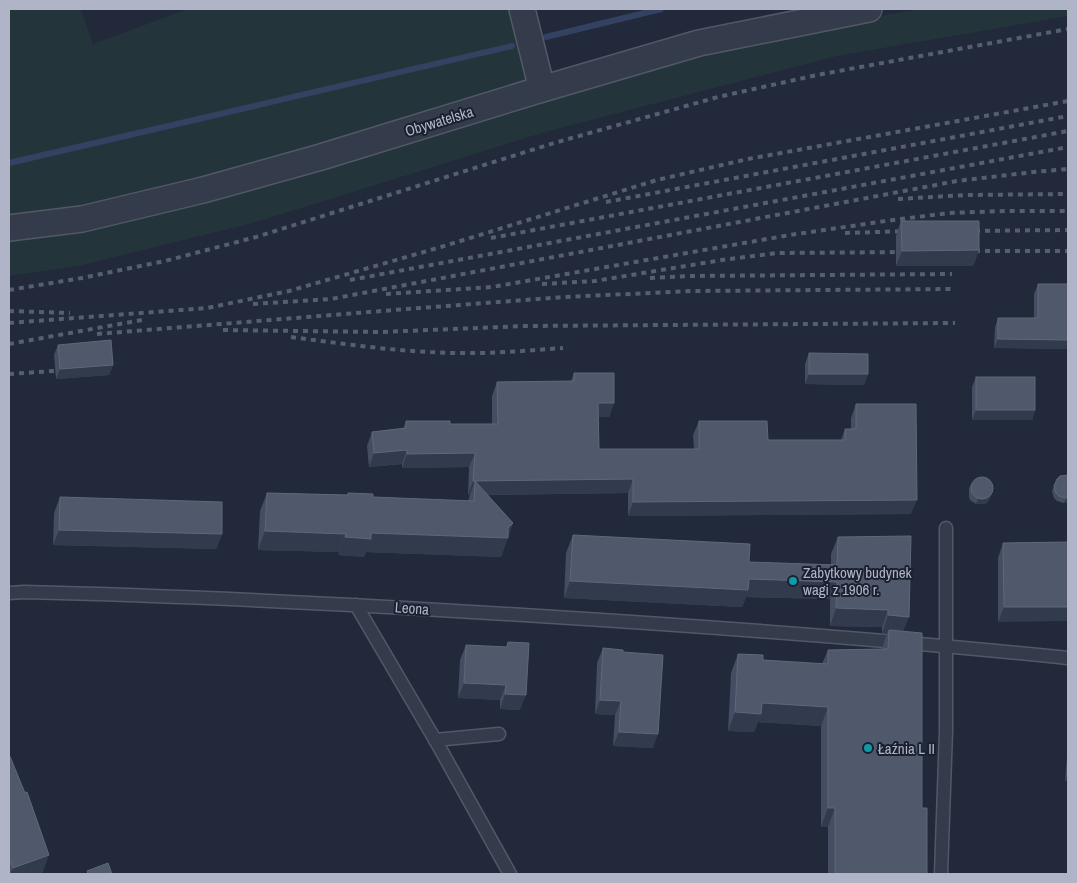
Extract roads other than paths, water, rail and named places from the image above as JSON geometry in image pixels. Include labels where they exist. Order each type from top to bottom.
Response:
[{"type":"street","points":[[522,9],[542,89]]},
{"type":"street","name":"Obywatelska","points":[[9,228],[82,219],[203,190],[321,157],[699,43],[869,9]]},
{"type":"lane","points":[[941,874],[946,731],[946,528]]},
{"type":"lane","name":"Leona","points":[[9,593],[122,594],[356,604],[946,645],[1068,658]]},
{"type":"lane","points":[[356,604],[510,874]]},
{"type":"lane","points":[[435,740],[499,734]]},
{"type":"waterway","points":[[546,37],[661,9]]},
{"type":"waterway","points":[[9,163],[512,46]]},
{"type":"railway","points":[[9,290],[82,278],[165,261],[256,237],[554,143],[718,97],[817,75],[1068,29]]},
{"type":"railway","points":[[9,323],[207,308],[289,291],[441,247],[657,180],[748,159],[1068,101]]},
{"type":"railway","points":[[606,202],[1068,116]]},
{"type":"railway","points":[[491,238],[1068,131]]},
{"type":"railway","points":[[350,280],[1068,147]]},
{"type":"railway","points":[[253,304],[331,299],[957,181],[1068,169]]},
{"type":"railway","points":[[898,199],[966,195],[1068,194]]},
{"type":"railway","points":[[386,294],[492,287],[790,235],[949,213],[1068,211]]},
{"type":"railway","points":[[965,231],[1068,230]]},
{"type":"railway","points":[[845,233],[910,231]]},
{"type":"railway","points":[[965,251],[1068,251]]},
{"type":"railway","points":[[542,284],[595,281],[777,253],[910,252]]},
{"type":"railway","points":[[650,278],[952,274]]},
{"type":"railway","points":[[97,334],[564,297],[693,291],[955,289]]},
{"type":"railway","points":[[9,311],[70,313]]},
{"type":"railway","points":[[9,344],[142,320]]},
{"type":"railway","points":[[223,330],[382,332],[525,326],[955,323]]},
{"type":"railway","points":[[291,337],[383,348],[452,353],[486,353],[563,348]]},
{"type":"railway","points":[[9,374],[69,370]]},
{"type":"place","name":"Zabytkowy budynek wagi z 1906 r.","points":[[793,581]]},
{"type":"place","name":"Łaźnia L II","points":[[868,748]]}]
